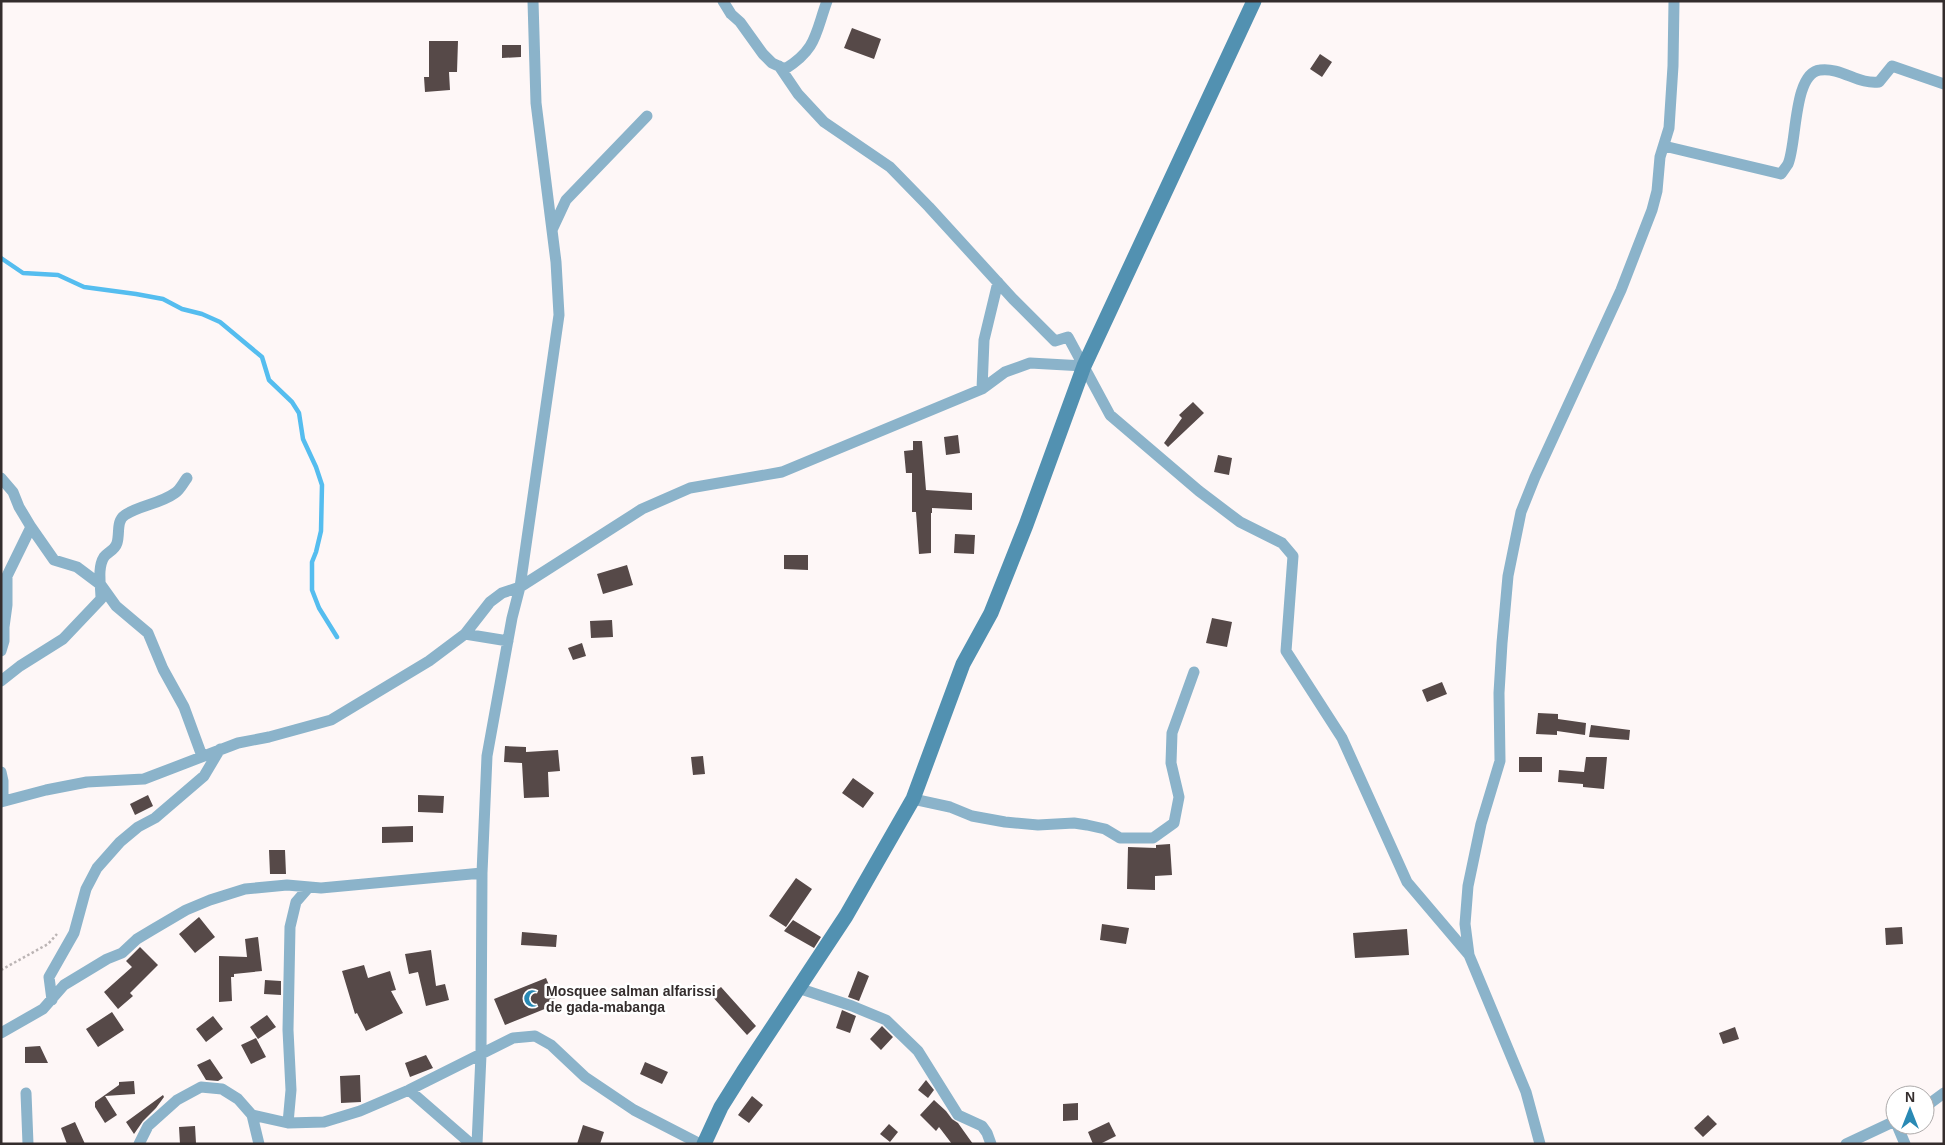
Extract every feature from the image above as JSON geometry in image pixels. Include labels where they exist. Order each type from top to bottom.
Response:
[{"type":"street","points":[[477,1144],[481,1055],[482,873],[487,756],[520,587],[559,315],[552,232],[536,103],[533,1]]},
{"type":"street","points":[[723,1],[763,54],[772,63],[785,68],[800,59],[812,46],[827,1]]},
{"type":"street","points":[[704,1144],[721,1107],[846,916],[913,799],[963,664],[991,613],[1026,525],[1084,366],[1254,1]]},
{"type":"street","points":[[1468,955],[1465,924],[1468,886],[1481,824],[1500,761],[1502,643],[1508,576],[1521,512],[1534,478],[1622,290],[1655,200],[1660,157],[1669,128],[1674,1]]},
{"type":"street","points":[[779,66],[798,94],[824,122],[890,168],[1055,341],[1068,337],[1110,416],[1199,491],[1240,522],[1282,543],[1293,556],[1286,651],[1342,738],[1407,882],[1468,955],[1526,1092],[1540,1144]]},
{"type":"street","points":[[1664,146],[1781,174],[1788,164],[1805,80],[1813,72],[1820,70],[1835,71],[1871,83],[1879,82],[1892,66],[1944,84]]},
{"type":"street","points":[[552,232],[566,200],[647,116]]},
{"type":"street","points":[[982,389],[984,340],[998,282]]},
{"type":"street","points":[[1,772],[3,781],[2,801],[88,782],[144,779],[220,748],[331,720],[429,661],[465,634],[490,602],[502,593],[520,587],[642,510],[690,488],[782,472],[982,389],[1005,372],[1030,363],[1084,366]]},
{"type":"street","points":[[1,478],[13,492],[19,507],[31,527],[54,560],[77,567],[101,585],[116,606],[148,633],[163,669],[184,707],[202,756]]},
{"type":"street","points":[[1,681],[20,666],[63,639],[101,599],[100,574],[103,558],[116,546],[119,536],[119,523],[123,516],[176,493],[187,478]]},
{"type":"street","points":[[1,652],[4,642],[7,605],[7,576],[31,527]]},
{"type":"street","points":[[465,634],[508,641]]},
{"type":"street","points":[[913,799],[943,805],[972,816],[1005,822],[1038,825],[1074,823],[1105,829],[1120,838],[1153,838],[1174,823],[1179,797],[1171,763],[1172,733],[1194,672]]},
{"type":"street","points":[[52,1000],[49,977],[74,933],[86,889],[97,868],[120,842],[154,818],[204,776],[220,748]]},
{"type":"street","points":[[1,1033],[43,1009],[64,984],[122,952],[137,939],[186,910],[244,889],[287,885],[321,888],[482,873]]},
{"type":"street","points":[[288,1123],[291,1090],[288,1030],[290,927],[296,902],[308,887]]},
{"type":"street","points":[[798,988],[852,1006],[886,1020],[918,1051],[958,1116],[982,1126],[991,1144]]},
{"type":"street","points":[[252,1115],[288,1123],[324,1122],[360,1111],[409,1090],[513,1038],[535,1036],[551,1045],[585,1077],[634,1110],[700,1144]]},
{"type":"street","points":[[139,1144],[148,1126],[176,1100],[200,1087],[222,1089],[238,1099],[252,1115],[259,1144]]},
{"type":"street","points":[[409,1090],[471,1144]]},
{"type":"street","points":[[26,1093],[28,1144]]},
{"type":"street","points":[[1846,1144],[1885,1126]]},
{"type":"path","points":[[1,970],[48,944],[58,933]]},
{"type":"building","points":[[852,28],[881,39],[874,59],[844,48]]},
{"type":"building","points":[[429,41],[458,41],[457,72],[449,72],[450,90],[425,92],[424,77],[429,77]]},
{"type":"building","points":[[502,45],[521,45],[521,57],[502,58]]},
{"type":"building","points":[[1320,54],[1332,62],[1322,77],[1310,69]]},
{"type":"building","points":[[1193,402],[1204,413],[1168,447],[1164,443],[1182,418],[1179,415]]},
{"type":"building","points":[[958,435],[960,453],[946,455],[944,437]]},
{"type":"building","points":[[913,441],[922,441],[926,490],[972,493],[972,510],[932,508],[931,553],[919,554],[916,512],[912,512],[912,473],[906,473],[904,451],[913,450]]},
{"type":"building","points":[[1218,455],[1232,458],[1229,475],[1214,472]]},
{"type":"building","points":[[955,534],[975,535],[974,554],[954,553]]},
{"type":"building","points":[[784,555],[808,555],[808,570],[784,569]]},
{"type":"building","points":[[627,565],[633,585],[603,594],[597,574]]},
{"type":"building","points":[[1212,618],[1232,622],[1227,647],[1206,643]]},
{"type":"building","points":[[612,620],[613,637],[591,638],[590,621]]},
{"type":"building","points":[[582,643],[586,656],[573,660],[568,648]]},
{"type":"building","points":[[1442,682],[1447,694],[1427,702],[1422,690]]},
{"type":"building","points":[[1538,713],[1558,714],[1558,719],[1586,723],[1585,735],[1557,731],[1557,735],[1536,734]]},
{"type":"building","points":[[1591,725],[1630,730],[1629,740],[1589,737]]},
{"type":"building","points":[[505,746],[526,747],[526,752],[558,750],[560,771],[548,772],[549,797],[524,798],[522,763],[504,762]]},
{"type":"building","points":[[703,756],[705,774],[693,775],[691,757]]},
{"type":"building","points":[[1519,757],[1542,757],[1542,772],[1519,772]]},
{"type":"building","points":[[1586,757],[1607,757],[1604,789],[1583,787],[1583,784],[1558,782],[1559,770],[1584,772]]},
{"type":"building","points":[[853,778],[874,793],[863,808],[842,793]]},
{"type":"building","points":[[148,795],[153,806],[135,815],[130,804]]},
{"type":"building","points":[[418,795],[444,796],[443,813],[418,812]]},
{"type":"building","points":[[413,826],[413,842],[382,843],[382,827]]},
{"type":"building","points":[[1170,844],[1172,875],[1155,876],[1155,890],[1127,889],[1128,847],[1156,848],[1156,845]]},
{"type":"building","points":[[269,850],[285,850],[286,874],[270,874]]},
{"type":"building","points":[[796,878],[812,889],[786,927],[769,916]]},
{"type":"building","points":[[199,917],[215,937],[195,953],[179,934]]},
{"type":"building","points":[[793,920],[821,937],[814,948],[784,931]]},
{"type":"building","points":[[1102,924],[1129,928],[1126,944],[1100,940]]},
{"type":"building","points":[[1902,927],[1903,944],[1886,945],[1885,928]]},
{"type":"building","points":[[1407,929],[1409,955],[1355,958],[1353,933]]},
{"type":"building","points":[[522,932],[557,935],[556,947],[521,945]]},
{"type":"building","points":[[258,937],[262,971],[234,974],[234,977],[231,977],[232,1001],[219,1002],[219,956],[247,957],[245,939]]},
{"type":"building","points":[[140,947],[158,965],[130,993],[133,996],[118,1009],[104,992],[132,967],[126,961]]},
{"type":"building","points":[[431,950],[436,986],[445,984],[449,1000],[426,1006],[418,972],[409,974],[405,954]]},
{"type":"building","points":[[364,965],[368,978],[390,971],[396,990],[391,991],[403,1013],[366,1031],[357,1013],[355,1014],[342,971]]},
{"type":"building","points":[[858,971],[869,976],[859,1001],[848,997]]},
{"type":"building","points":[[546,978],[557,1004],[505,1025],[494,999]]},
{"type":"building","points":[[265,980],[281,981],[281,995],[264,994]]},
{"type":"building","points":[[721,987],[756,1026],[747,1035],[711,995]]},
{"type":"building","points":[[842,1010],[856,1016],[850,1033],[836,1028]]},
{"type":"building","points":[[112,1012],[124,1030],[98,1047],[86,1029]]},
{"type":"building","points":[[267,1015],[276,1027],[258,1039],[250,1027]]},
{"type":"building","points":[[213,1016],[223,1029],[206,1042],[196,1029]]},
{"type":"building","points":[[882,1026],[893,1037],[881,1050],[870,1039]]},
{"type":"building","points":[[1735,1027],[1739,1039],[1723,1044],[1719,1033]]},
{"type":"building","points":[[256,1038],[266,1057],[251,1064],[241,1045]]},
{"type":"building","points":[[40,1046],[48,1063],[25,1063],[25,1047]]},
{"type":"building","points":[[426,1055],[433,1068],[410,1077],[405,1063]]},
{"type":"building","points":[[210,1059],[223,1078],[218,1081],[206,1080],[197,1065]]},
{"type":"building","points":[[645,1062],[668,1072],[662,1084],[640,1074]]},
{"type":"building","points":[[360,1075],[361,1102],[341,1103],[340,1076]]},
{"type":"building","points":[[926,1080],[934,1090],[928,1098],[918,1090]]},
{"type":"building","points":[[134,1081],[135,1094],[105,1096],[117,1115],[105,1123],[95,1107],[95,1102],[119,1085],[119,1082]]},
{"type":"building","points":[[163,1095],[164,1097],[156,1108],[143,1121],[134,1134],[126,1122]]},
{"type":"building","points":[[752,1096],[763,1105],[749,1123],[738,1115]]},
{"type":"building","points":[[934,1100],[958,1123],[973,1144],[952,1144],[939,1127],[936,1131],[920,1115]]},
{"type":"building","points":[[1078,1103],[1078,1120],[1063,1121],[1063,1104]]},
{"type":"building","points":[[1708,1115],[1717,1124],[1703,1137],[1694,1128]]},
{"type":"building","points":[[75,1122],[85,1144],[67,1144],[61,1128]]},
{"type":"building","points":[[1109,1122],[1116,1136],[1100,1144],[1093,1144],[1088,1132]]},
{"type":"building","points":[[889,1124],[898,1132],[890,1142],[880,1134]]},
{"type":"building","points":[[583,1125],[604,1132],[600,1144],[577,1144]]},
{"type":"building","points":[[195,1126],[196,1143],[180,1144],[179,1127]]},
{"type":"waterway","points":[[1,258],[23,273],[58,275],[84,287],[163,299],[182,309],[202,314],[220,322],[262,357],[269,380],[292,402],[299,413],[303,439],[322,485],[321,531],[312,562],[312,590],[319,608],[337,637]]},
{"type":"place","name":"Mosquee salman alfarissi de gada-mabanga","points":[[532,999]]}]
